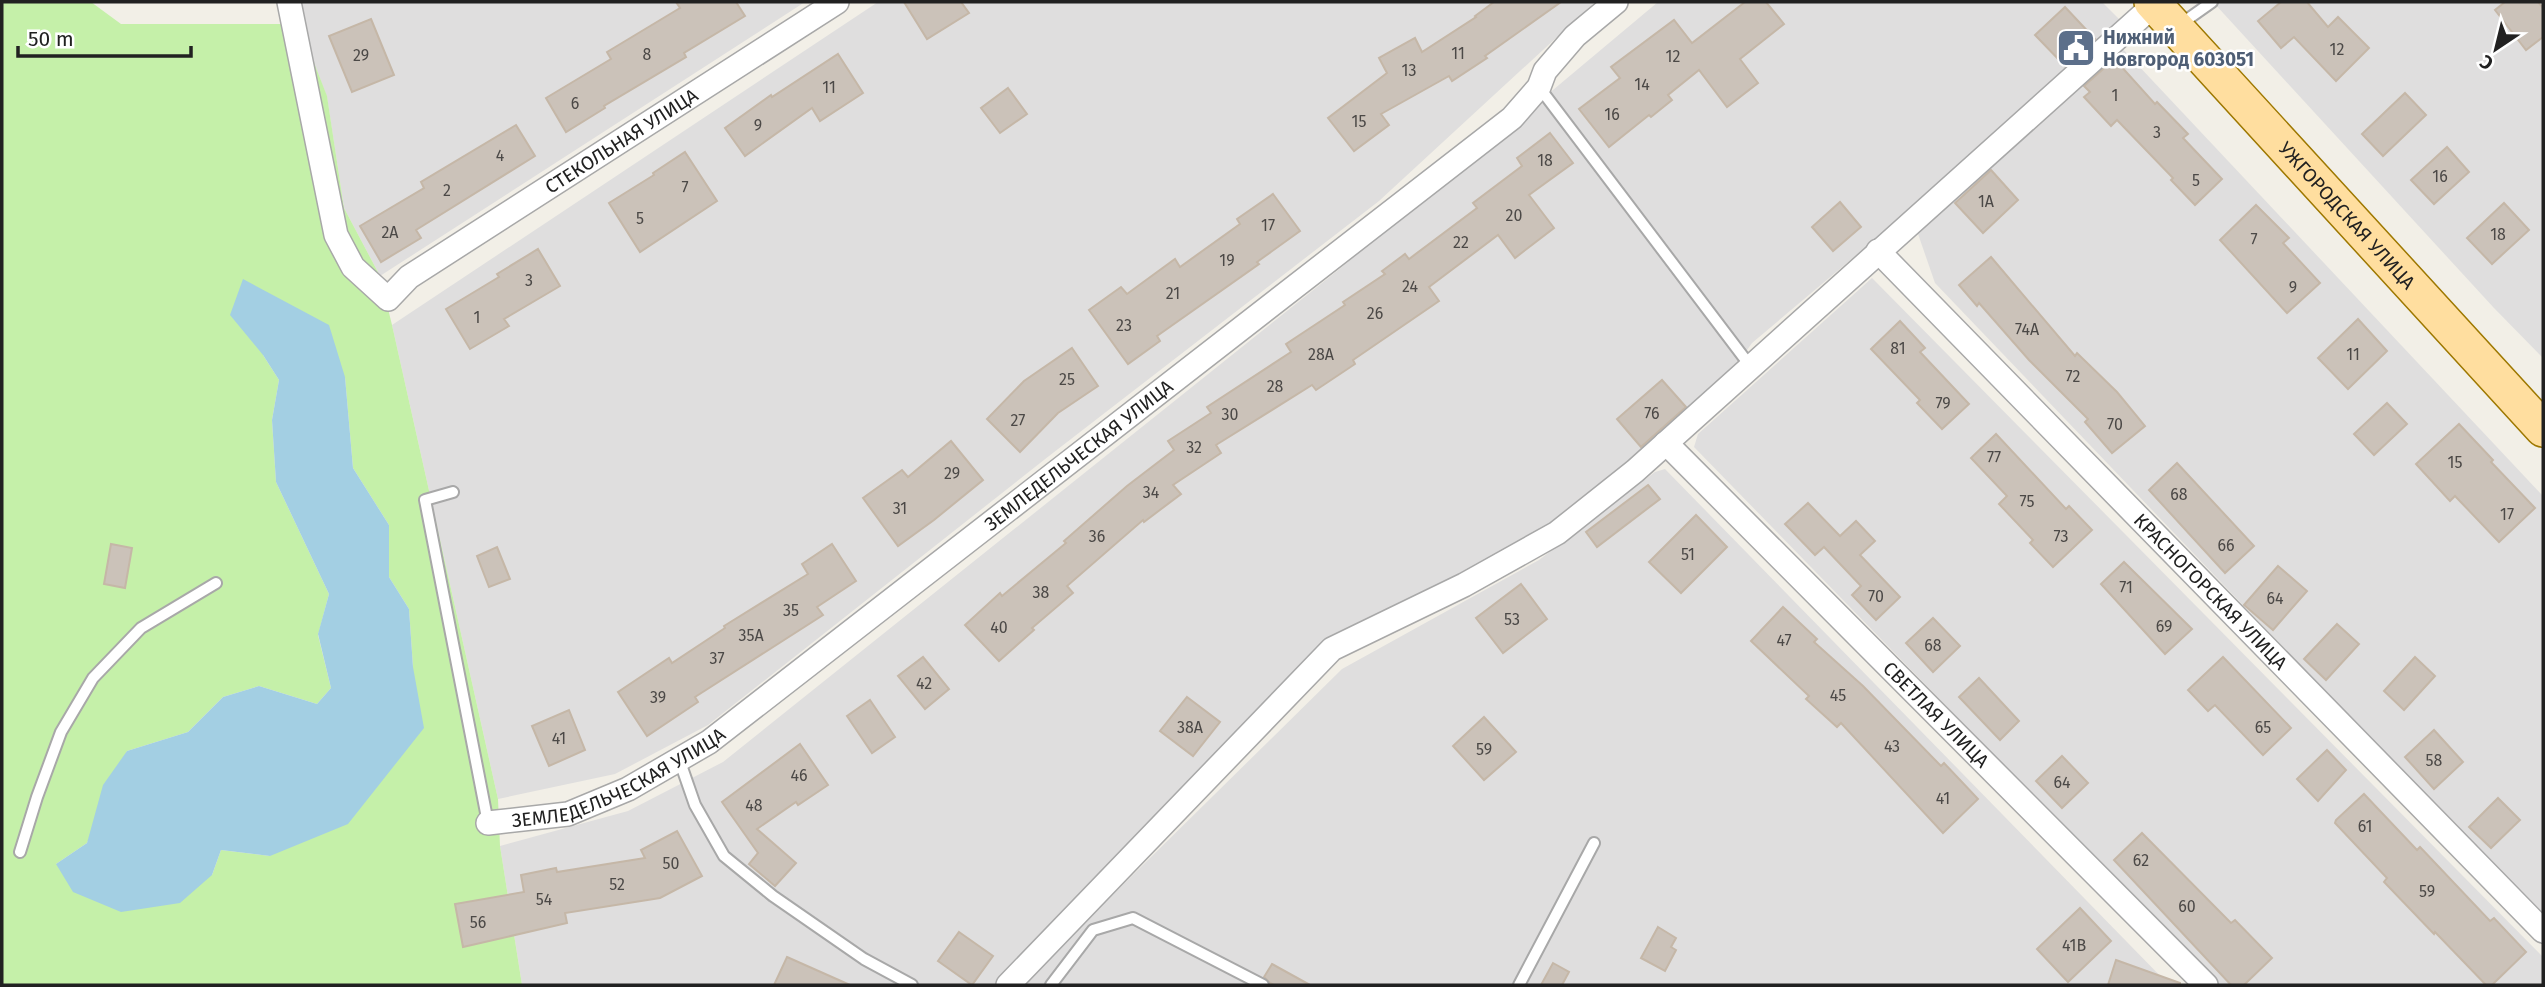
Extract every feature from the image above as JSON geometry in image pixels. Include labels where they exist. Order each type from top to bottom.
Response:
[{"type":"main road","name":"УЖГОРОДСКАЯ УЛИЦА","points":[[2161,11],[2543,429]]},
{"type":"street","name":"СТЕКОЛЬНАЯ УЛИЦА","points":[[289,2],[336,235],[353,267],[388,299],[409,277],[833,3]]},
{"type":"street","name":"ЗЕМЛЕДЕЛЬЧЕСКАЯ УЛИЦА","points":[[488,823],[568,814],[628,789],[709,742],[1501,127],[1539,87],[1545,71],[1575,36],[1609,4]]},
{"type":"street","points":[[1007,985],[1332,649],[1464,585],[1557,533],[1636,471],[1878,251],[2161,11]]},
{"type":"street","name":"КРАСНОГОРСКАЯ УЛИЦА","points":[[1878,251],[2543,931]]},
{"type":"street","name":"СВЕТЛАЯ УЛИЦА","points":[[1666,443],[2206,985]]},
{"type":"lane","points":[[2161,11],[2212,2]]},
{"type":"lane","points":[[1539,87],[1751,367]]},
{"type":"lane","points":[[453,492],[425,500],[488,823]]},
{"type":"lane","points":[[20,852],[61,732],[93,678],[141,628],[216,583]]},
{"type":"lane","points":[[679,759],[695,805],[724,856],[773,896],[864,959],[912,985]]},
{"type":"lane","points":[[1519,985],[1594,843]]},
{"type":"lane","points":[[1051,985],[1093,930],[1133,918],[1263,985]]},
{"type":"shaded area","points":[[291,2],[805,2],[380,276],[344,208],[327,97]]},
{"type":"shaded area","points":[[878,2],[1595,2],[1379,201],[1049,456],[708,725],[615,774],[498,799],[392,325]]},
{"type":"shaded area","points":[[1658,2],[2102,2],[2120,20],[2103,47],[1752,343],[1719,389],[1550,532],[1406,601],[1248,722],[995,985],[522,985],[500,846],[628,811],[723,762],[1337,271]]},
{"type":"shaded area","points":[[2213,2],[2543,2],[2543,358],[2494,308]]},
{"type":"shaded area","points":[[2120,46],[2543,496],[2543,919],[1935,283],[1917,231]]},
{"type":"shaded area","points":[[1872,278],[2543,957],[2543,985],[2218,985],[1694,447],[1698,434]]},
{"type":"shaded area","points":[[1665,469],[2169,985],[1021,985],[1342,669],[1539,560],[1655,472]]},
{"type":"green space","points":[[2,2],[91,2],[121,24],[299,24],[327,96],[344,208],[380,276],[392,325],[498,799],[500,846],[522,985],[2,985]],"holes":[[[263,355],[345,377],[353,468],[389,525],[389,577],[409,609],[413,667],[270,856],[221,850],[212,875],[56,864],[87,843],[127,751],[188,732],[223,697],[259,686],[317,704],[331,688],[318,635],[329,594],[276,482],[272,420],[279,380]]]},
{"type":"water","points":[[243,279],[329,325],[345,377],[353,468],[389,525],[389,577],[409,609],[413,667],[424,728],[348,824],[270,856],[221,850],[212,875],[180,903],[121,912],[73,892],[56,864],[87,843],[103,785],[127,751],[188,732],[223,697],[259,686],[317,704],[331,688],[318,634],[329,594],[276,482],[272,420],[279,380],[263,355],[230,315]]},
{"type":"building","points":[[676,2],[736,2],[745,16],[684,53],[686,57],[566,132],[546,98],[611,59],[607,52],[680,8]]},
{"type":"building","points":[[904,2],[961,2],[969,13],[927,39]]},
{"type":"building","points":[[1494,2],[1561,2],[1452,81],[1449,76],[1381,114],[1389,125],[1354,151],[1328,118],[1387,73],[1379,58],[1415,38],[1422,52]]},
{"type":"building","points":[[1745,2],[1766,2],[1784,24],[1740,59],[1758,83],[1727,107],[1699,70],[1668,95],[1672,100],[1609,147],[1579,109],[1620,78],[1611,67],[1674,20],[1692,43]]},
{"type":"building","points":[[2281,2],[2307,2],[2328,27],[2338,17],[2369,48],[2336,81],[2294,37],[2281,48],[2258,21]]},
{"type":"building","points":[[2505,2],[2538,2],[2543,8],[2543,37],[2526,50],[2495,10]]},
{"type":"building","points":[[2065,7],[2095,39],[2065,66],[2035,35]]},
{"type":"building","points":[[371,19],[394,75],[352,92],[329,36]]},
{"type":"building","points":[[838,54],[863,93],[820,121],[812,108],[745,156],[725,128],[771,95],[772,97]]},
{"type":"building","points":[[2112,61],[2117,67],[2120,65],[2155,104],[2157,102],[2188,134],[2183,138],[2222,179],[2195,205],[2117,120],[2111,126],[2084,97],[2090,92],[2084,86]]},
{"type":"building","points":[[1008,88],[1027,114],[1000,133],[981,108]]},
{"type":"building","points":[[2405,93],[2426,115],[2383,156],[2362,134]]},
{"type":"building","points":[[516,125],[535,156],[416,230],[421,238],[381,262],[360,226],[424,188],[421,182]]},
{"type":"building","points":[[1550,133],[1573,163],[1529,195],[1554,228],[1515,258],[1498,235],[1429,287],[1439,301],[1353,360],[1355,364],[1316,390],[1312,385],[1216,445],[1221,453],[1173,485],[1181,494],[1144,522],[1143,520],[1067,586],[1073,593],[999,661],[965,625],[1000,593],[1002,596],[1066,543],[1064,541],[1127,486],[1174,450],[1168,441],[1211,413],[1207,407],[1291,352],[1286,344],[1345,305],[1343,302],[1385,274],[1382,271],[1405,254],[1409,259],[1477,208],[1473,203],[1522,166],[1517,158]]},
{"type":"building","points":[[2447,147],[2469,172],[2434,204],[2411,180]]},
{"type":"building","points":[[685,152],[717,201],[640,252],[609,203]]},
{"type":"building","points":[[1991,170],[2018,200],[1983,233],[1955,203]]},
{"type":"building","points":[[1273,194],[1300,231],[1257,262],[1259,264],[1157,336],[1160,341],[1128,364],[1089,310],[1121,287],[1127,294],[1175,259],[1180,267],[1240,224],[1237,219]]},
{"type":"building","points":[[1840,202],[1861,227],[1833,251],[1812,227]]},
{"type":"building","points":[[2504,203],[2529,230],[2492,264],[2467,238]]},
{"type":"building","points":[[2256,205],[2289,238],[2283,243],[2320,283],[2287,313],[2220,240]]},
{"type":"building","points":[[538,249],[560,286],[504,319],[509,326],[470,349],[446,309],[499,277],[497,274]]},
{"type":"building","points":[[1991,257],[2075,356],[2077,353],[2117,392],[2145,426],[2112,453],[2085,422],[2088,419],[1959,285]]},
{"type":"building","points":[[2358,319],[2387,351],[2348,389],[2318,358]]},
{"type":"building","points":[[1900,321],[1925,348],[1920,352],[1969,404],[1942,429],[1917,403],[1920,400],[1871,349]]},
{"type":"building","points":[[1072,348],[1098,386],[1058,413],[1020,452],[987,419],[1024,381]]},
{"type":"building","points":[[1662,380],[1686,407],[1641,447],[1617,419]]},
{"type":"building","points":[[2387,403],[2407,424],[2374,455],[2354,434]]},
{"type":"building","points":[[2459,424],[2535,508],[2499,542],[2455,496],[2450,501],[2416,464]]},
{"type":"building","points":[[1996,434],[2066,509],[2069,506],[2092,530],[2053,567],[2030,543],[2033,540],[1999,504],[2007,496],[1971,458]]},
{"type":"building","points":[[951,441],[983,480],[898,546],[863,498],[902,470],[908,477]]},
{"type":"building","points":[[2177,463],[2254,546],[2225,573],[2149,490]]},
{"type":"building","points":[[1648,485],[1660,499],[1597,547],[1586,532]]},
{"type":"building","points":[[1808,503],[1840,536],[1856,521],[1875,541],[1860,555],[1900,597],[1876,620],[1852,595],[1861,586],[1824,547],[1815,555],[1785,524]]},
{"type":"building","points":[[1696,515],[1727,547],[1681,593],[1649,562]]},
{"type":"building","points":[[111,544],[132,548],[125,588],[104,584]]},
{"type":"building","points":[[832,544],[856,581],[817,607],[823,615],[695,697],[698,702],[647,736],[618,692],[669,658],[672,663],[725,628],[724,626],[808,574],[802,564]]},
{"type":"building","points":[[497,547],[510,579],[489,587],[477,556]]},
{"type":"building","points":[[2124,562],[2192,629],[2165,654],[2101,584]]},
{"type":"building","points":[[2278,566],[2307,591],[2273,630],[2244,605]]},
{"type":"building","points":[[1521,584],[1547,619],[1503,653],[1476,618]]},
{"type":"building","points":[[1783,607],[1817,639],[1814,642],[1863,686],[1941,766],[1944,763],[1978,799],[1943,833],[1841,723],[1837,727],[1806,699],[1809,696],[1751,641]]},
{"type":"building","points":[[1933,618],[1960,646],[1933,672],[1906,643]]},
{"type":"building","points":[[2337,624],[2359,644],[2326,680],[2304,659]]},
{"type":"building","points":[[923,657],[949,689],[925,709],[898,676]]},
{"type":"building","points":[[2223,657],[2291,728],[2263,755],[2215,705],[2208,711],[2188,690]]},
{"type":"building","points":[[2415,657],[2435,676],[2404,710],[2384,691]]},
{"type":"building","points":[[1979,678],[2019,721],[2000,740],[1959,697]]},
{"type":"building","points":[[1187,697],[1220,722],[1193,756],[1160,731]]},
{"type":"building","points":[[870,700],[895,737],[872,753],[847,716]]},
{"type":"building","points":[[569,710],[585,750],[549,766],[532,726]]},
{"type":"building","points":[[1484,717],[1516,752],[1484,780],[1453,746]]},
{"type":"building","points":[[2434,730],[2463,762],[2434,789],[2405,757]]},
{"type":"building","points":[[800,744],[828,785],[798,805],[796,802],[757,829],[796,863],[775,886],[749,864],[758,853],[722,802]]},
{"type":"building","points":[[2327,750],[2346,770],[2318,801],[2297,779]]},
{"type":"building","points":[[2062,756],[2088,783],[2062,808],[2036,781]]},
{"type":"building","points":[[2364,794],[2417,850],[2420,847],[2490,921],[2494,918],[2526,952],[2492,985],[2486,985],[2435,932],[2434,934],[2384,882],[2387,878],[2335,823]]},
{"type":"building","points":[[2498,798],[2520,820],[2491,848],[2469,827]]},
{"type":"building","points":[[677,831],[702,876],[660,898],[565,913],[567,923],[463,947],[455,904],[524,892],[521,875],[556,868],[557,872],[645,858],[641,850]]},
{"type":"building","points":[[2142,833],[2231,923],[2235,920],[2272,958],[2244,985],[2231,985],[2114,860]]},
{"type":"building","points":[[2080,908],[2111,941],[2068,982],[2037,949]]},
{"type":"building","points":[[1658,927],[1676,938],[1671,947],[1676,950],[1665,971],[1641,958]]},
{"type":"building","points":[[959,932],[993,956],[972,985],[938,961]]},
{"type":"building","points":[[787,957],[850,985],[774,985]]},
{"type":"building","points":[[2116,960],[2180,983],[2180,985],[2108,985]]},
{"type":"building","points":[[1553,963],[1569,972],[1562,985],[1541,985]]},
{"type":"building","points":[[1272,964],[1310,985],[1270,983],[1264,977]]},
{"type":"place","name":"Нижний Новгород 603051","points":[[2076,48]]}]
